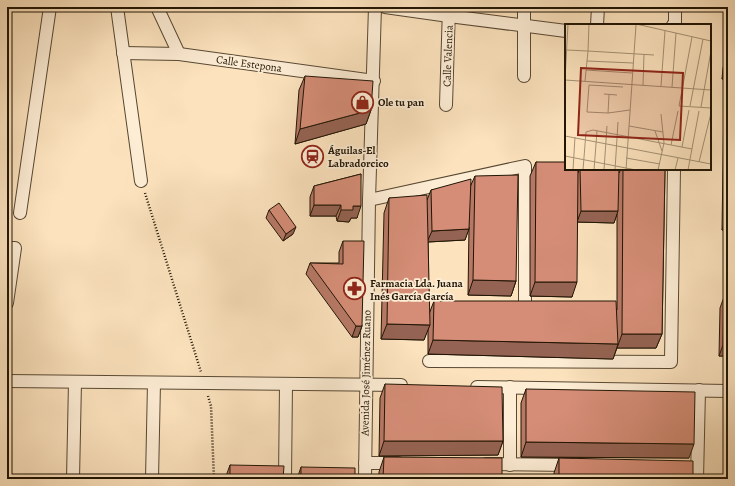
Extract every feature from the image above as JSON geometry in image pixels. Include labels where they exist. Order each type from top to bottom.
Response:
[{"type":"street","points":[[20,213],[50,7]]},
{"type":"street","points":[[117,7],[141,181]]},
{"type":"street","points":[[157,7],[178,54]]},
{"type":"street","name":"Avenida José Jiménez Ruano","points":[[365,479],[369,200],[374,81],[375,7]]},
{"type":"street","points":[[385,7],[449,12],[524,26],[565,31]]},
{"type":"street","points":[[524,7],[524,76]]},
{"type":"street","points":[[597,24],[598,7]]},
{"type":"street","points":[[675,7],[675,24]]},
{"type":"street","name":"Calle Valencia","points":[[446,105],[449,12]]},
{"type":"street","name":"Calle Estepona","points":[[123,53],[178,54],[374,81]]},
{"type":"street","points":[[369,200],[525,166],[539,166]]},
{"type":"street","points":[[511,302],[529,302],[525,166]]},
{"type":"street","points":[[429,361],[671,362],[674,170]]},
{"type":"street","points":[[7,248],[15,248],[7,303]]},
{"type":"street","points":[[7,381],[411,386]]},
{"type":"street","points":[[73,479],[75,382]]},
{"type":"street","points":[[152,479],[154,383]]},
{"type":"street","points":[[285,479],[286,384]]},
{"type":"street","points":[[465,386],[728,390]]},
{"type":"street","points":[[510,387],[510,465]]},
{"type":"street","points":[[694,471],[699,390]]},
{"type":"street","points":[[365,463],[411,464]]},
{"type":"street","points":[[472,464],[580,466]]},
{"type":"path","points":[[141,181],[211,406],[214,479]]},
{"type":"building","points":[[725,60],[728,60],[728,72],[725,72]]},
{"type":"building","points":[[305,76],[373,81],[371,110],[300,129]]},
{"type":"building","points":[[728,140],[728,215],[727,215]]},
{"type":"building","points":[[536,162],[565,162],[565,170],[578,170],[577,282],[535,282]]},
{"type":"building","points":[[580,170],[619,170],[618,211],[581,211]]},
{"type":"building","points":[[623,170],[665,170],[662,334],[622,334]]},
{"type":"building","points":[[361,174],[361,206],[353,206],[353,210],[341,210],[341,205],[314,205],[314,186]]},
{"type":"building","points":[[518,175],[516,281],[473,280],[475,176]]},
{"type":"building","points":[[471,179],[469,229],[432,231],[431,190]]},
{"type":"building","points":[[427,195],[430,325],[387,324],[389,198]]},
{"type":"building","points":[[279,203],[296,227],[286,234],[269,210]]},
{"type":"building","points":[[343,241],[364,241],[362,326],[356,326],[310,263],[343,264]]},
{"type":"building","points":[[724,297],[728,297],[728,345],[723,345]]},
{"type":"building","points":[[434,301],[616,301],[618,344],[433,340]]},
{"type":"building","points":[[385,384],[502,387],[503,441],[384,441]]},
{"type":"building","points":[[526,389],[695,392],[694,444],[526,442]]},
{"type":"building","points":[[384,457],[502,458],[502,479],[383,479]]},
{"type":"building","points":[[559,458],[693,461],[693,479],[559,479]]},
{"type":"building","points":[[230,465],[284,466],[283,479],[230,479]]},
{"type":"building","points":[[301,467],[355,468],[355,479],[301,479]]},
{"type":"place","name":"Ole tu pan","points":[[363,102]]},
{"type":"place","name":"Águilas-El Labradorcico","points":[[312,156]]},
{"type":"place","name":"Farmacia Lda. Juana Inés García García","points":[[354,289]]}]
